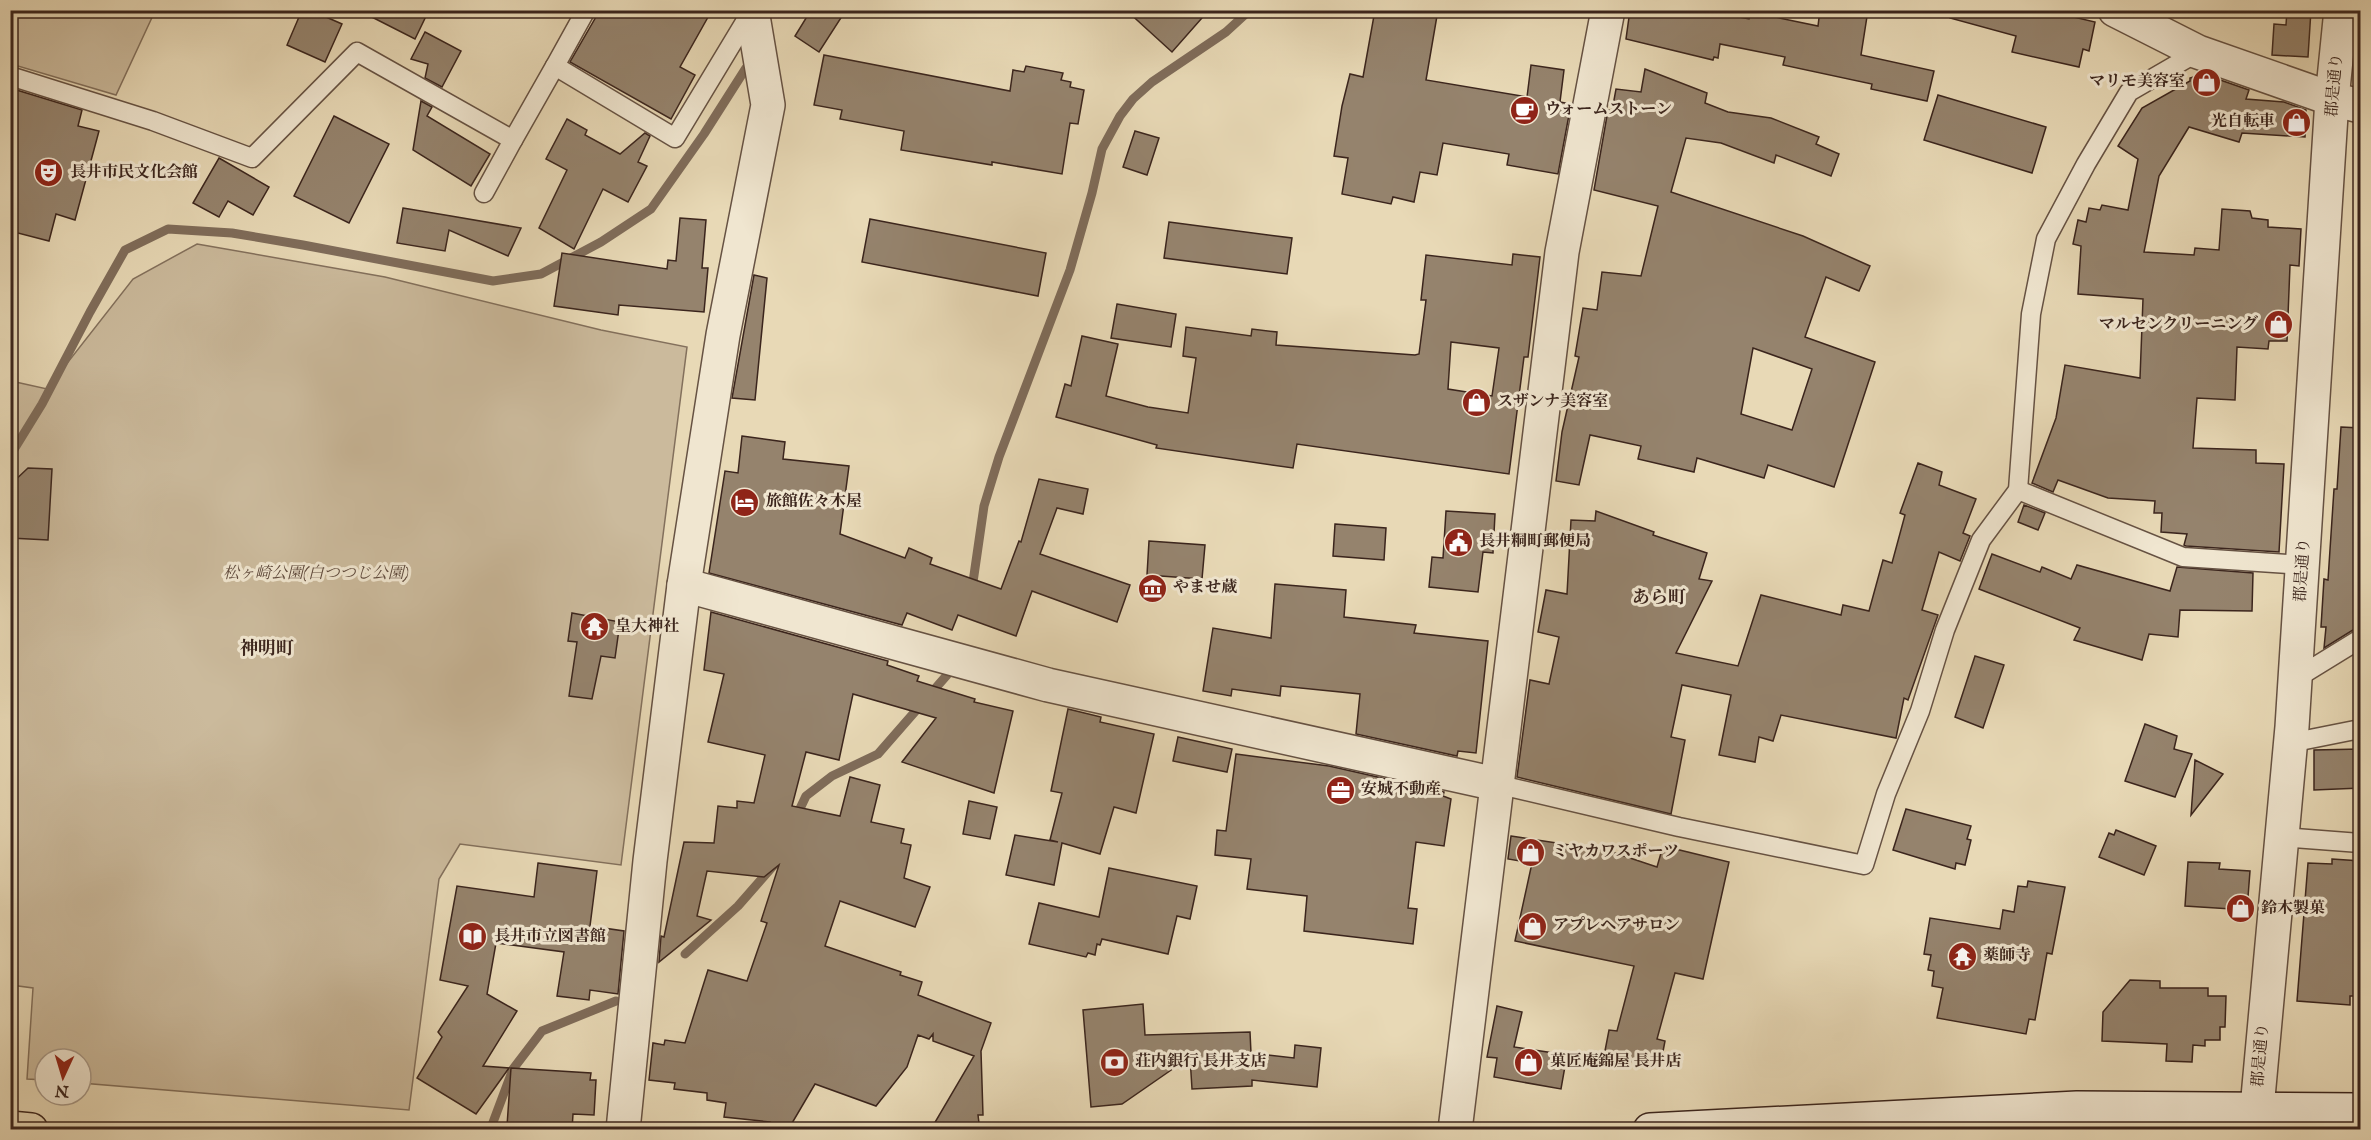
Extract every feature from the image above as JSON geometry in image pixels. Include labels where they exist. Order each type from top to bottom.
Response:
[{"type":"main road","points":[[10,1128],[31,1130]]},
{"type":"street","points":[[623,1130],[650,861],[684,585],[723,335],[768,105],[752,10]]},
{"type":"street","points":[[1455,1130],[1562,252],[1608,10]]},
{"type":"street","points":[[2115,10],[2198,52],[2346,102]]},
{"type":"street","name":"郡是通り","points":[[2255,1119],[2290,743],[2330,164],[2346,102],[2341,10]]},
{"type":"street","points":[[684,585],[1048,685],[1496,784]]},
{"type":"street","points":[[1650,1130],[2077,1108],[2255,1119],[2361,1110]]},
{"type":"lane","points":[[484,193],[586,10]]},
{"type":"lane","points":[[555,66],[675,138],[752,10]]},
{"type":"lane","points":[[10,76],[153,121],[252,158],[357,52],[513,140]]},
{"type":"lane","points":[[1496,784],[1679,827],[1864,865],[1886,794],[1920,711],[1945,630],[1981,540],[2018,490],[2031,314],[2046,239],[2086,164],[2129,92],[2198,52]]},
{"type":"lane","points":[[2018,490],[2183,557],[2303,565]]},
{"type":"lane","points":[[2295,679],[2361,639]]},
{"type":"lane","points":[[2290,743],[2361,729]]},
{"type":"lane","points":[[2282,837],[2361,843]]},
{"type":"green space","points":[[10,11],[155,11],[116,95],[11,64]]},
{"type":"green space","name":"松ヶ崎公園(白つつじ公園)","points":[[197,244],[385,277],[601,330],[687,347],[621,865],[460,844],[439,879],[409,1110],[93,1084],[93,1047],[33,1047],[33,1079],[27,1079],[33,988],[11,985],[11,381],[47,389],[133,279]]},
{"type":"building","points":[[302,10],[310,10],[342,24],[325,62],[287,45]]},
{"type":"building","points":[[358,10],[429,10],[415,39]]},
{"type":"building","points":[[600,10],[712,10],[680,67],[695,75],[671,119],[570,62]]},
{"type":"building","points":[[811,10],[846,10],[819,52],[795,36]]},
{"type":"building","points":[[1126,10],[1209,10],[1172,52]]},
{"type":"building","points":[[1375,10],[1438,10],[1426,80],[1527,97],[1531,65],[1564,70],[1560,102],[1571,104],[1558,174],[1507,165],[1509,154],[1443,143],[1437,175],[1420,172],[1414,202],[1393,197],[1391,204],[1342,194],[1348,158],[1334,156],[1342,106],[1350,74],[1363,77]]},
{"type":"building","points":[[1630,10],[1703,10],[1749,19],[1751,12],[1818,26],[1820,10],[1868,10],[1861,55],[1934,71],[1927,101],[1871,89],[1872,84],[1783,65],[1785,57],[1720,44],[1718,58],[1714,57],[1713,60],[1626,39]]},
{"type":"building","points":[[1951,10],[2044,10],[2095,22],[2089,51],[2083,49],[2079,67],[2012,52],[2016,36],[1950,18]]},
{"type":"building","points":[[2287,10],[2311,10],[2308,57],[2272,55],[2274,24],[2286,25]]},
{"type":"building","points":[[425,32],[461,51],[442,87],[425,78],[428,64],[411,59]]},
{"type":"building","points":[[824,55],[1010,91],[1013,70],[1024,72],[1026,66],[1063,73],[1061,80],[1071,82],[1070,87],[1084,90],[1078,124],[1070,123],[1062,174],[901,150],[904,131],[840,119],[842,110],[814,105]]},
{"type":"building","points":[[1645,69],[1707,93],[1705,103],[1728,112],[1771,118],[1819,137],[1816,144],[1839,154],[1831,176],[1776,155],[1774,163],[1721,143],[1686,138],[1671,192],[1803,236],[1870,266],[1859,291],[1826,277],[1805,337],[1875,362],[1834,487],[1768,465],[1764,478],[1697,458],[1694,472],[1638,459],[1641,446],[1590,435],[1579,485],[1556,481],[1562,432],[1579,357],[1575,356],[1583,308],[1597,310],[1602,272],[1641,276],[1658,206],[1594,190],[1608,110],[1612,111],[1616,89],[1641,92]],"holes":[[[1753,348],[1812,369],[1792,430],[1741,414]]]},
{"type":"building","points":[[2203,74],[2249,90],[2246,99],[2284,102],[2306,110],[2305,137],[2242,133],[2239,142],[2189,127],[2159,176],[2144,252],[2194,255],[2195,248],[2219,250],[2222,209],[2250,211],[2252,218],[2268,220],[2268,227],[2301,229],[2299,266],[2290,265],[2287,341],[2269,341],[2268,349],[2237,347],[2235,400],[2197,398],[2193,448],[2256,450],[2256,463],[2284,464],[2279,552],[2186,546],[2184,545],[2187,534],[2161,532],[2162,513],[2154,513],[2155,501],[2108,498],[2058,480],[2053,492],[2032,483],[2056,418],[2065,365],[2140,378],[2143,299],[2078,294],[2081,246],[2073,244],[2078,220],[2086,222],[2089,208],[2100,210],[2102,205],[2128,210],[2138,159],[2118,146],[2142,108],[2190,81],[2190,78]]},
{"type":"building","name":"長井市民文化会館","points":[[10,88],[82,110],[78,126],[99,131],[75,220],[56,214],[49,241],[10,231]]},
{"type":"building","points":[[1938,95],[2046,127],[2032,173],[1924,140]]},
{"type":"building","points":[[421,101],[432,107],[427,116],[490,154],[471,186],[413,150]]},
{"type":"building","points":[[334,116],[389,144],[349,223],[294,196]]},
{"type":"building","points":[[567,119],[587,130],[585,135],[620,154],[645,133],[650,136],[638,162],[647,166],[628,202],[603,189],[574,249],[539,228],[567,170],[546,159]]},
{"type":"building","points":[[1135,131],[1159,138],[1147,175],[1123,167]]},
{"type":"building","points":[[219,158],[269,187],[253,215],[228,201],[219,217],[193,203]]},
{"type":"building","points":[[403,208],[521,228],[508,256],[449,230],[445,251],[397,243]]},
{"type":"building","points":[[680,218],[706,220],[702,268],[708,268],[704,312],[619,305],[618,315],[554,306],[562,253],[667,269],[668,260],[676,261]]},
{"type":"building","points":[[870,219],[1046,253],[1038,296],[862,262]]},
{"type":"building","points":[[1169,222],[1292,238],[1287,274],[1164,258]]},
{"type":"building","points":[[1513,254],[1540,257],[1528,357],[1524,357],[1509,474],[1297,444],[1293,468],[1156,448],[1157,445],[1056,417],[1065,384],[1071,386],[1082,336],[1118,344],[1106,396],[1148,407],[1188,413],[1196,358],[1183,356],[1186,327],[1251,336],[1252,329],[1277,332],[1276,345],[1415,355],[1419,354],[1426,300],[1421,300],[1426,255],[1512,265]],"holes":[[[1451,342],[1499,348],[1492,396],[1448,389]]]},
{"type":"building","points":[[754,275],[767,278],[755,400],[732,398]]},
{"type":"building","points":[[1117,304],[1176,314],[1171,347],[1111,338]]},
{"type":"building","points":[[2341,427],[2361,428],[2361,625],[2324,648],[2326,627],[2321,627],[2324,579],[2328,580]]},
{"type":"building","points":[[742,436],[785,442],[783,459],[849,466],[840,534],[905,558],[909,548],[932,558],[930,564],[1001,589],[1019,541],[1021,542],[1039,479],[1088,489],[1083,514],[1057,508],[1040,554],[1130,585],[1117,622],[1032,591],[1016,636],[958,615],[952,630],[907,613],[902,625],[709,573],[725,471],[738,473]]},
{"type":"building","points":[[1918,463],[1942,472],[1939,485],[1976,499],[1963,533],[1970,536],[1960,561],[1939,552],[1922,610],[1938,615],[1908,700],[1904,698],[1896,738],[1781,715],[1773,741],[1759,737],[1755,762],[1719,755],[1731,695],[1682,685],[1671,737],[1685,740],[1671,814],[1517,777],[1530,680],[1549,684],[1559,637],[1538,632],[1546,590],[1567,594],[1571,520],[1595,521],[1596,511],[1654,532],[1653,535],[1707,553],[1699,579],[1712,581],[1676,653],[1738,666],[1761,595],[1841,615],[1843,605],[1869,611],[1883,560],[1892,563],[1905,515],[1900,513]]},
{"type":"building","points":[[28,468],[52,469],[48,540],[10,538],[10,485]]},
{"type":"building","points":[[2024,505],[2045,513],[2038,530],[2018,522]]},
{"type":"building","points":[[1446,511],[1495,514],[1493,553],[1483,552],[1478,592],[1429,587],[1432,557],[1443,558]]},
{"type":"building","points":[[1335,524],[1386,528],[1384,560],[1333,556]]},
{"type":"building","points":[[1149,541],[1205,545],[1202,579],[1147,575]]},
{"type":"building","points":[[1992,554],[2040,572],[2042,567],[2071,579],[2077,565],[2170,591],[2177,567],[2253,573],[2252,611],[2180,610],[2178,637],[2149,634],[2142,660],[2074,640],[2080,628],[1979,589]]},
{"type":"building","points":[[1275,584],[1346,590],[1344,617],[1416,625],[1414,633],[1488,641],[1476,753],[1458,751],[1457,756],[1356,734],[1360,694],[1281,686],[1280,696],[1232,689],[1231,696],[1203,691],[1213,628],[1271,638]]},
{"type":"building","points":[[711,612],[888,661],[887,665],[919,676],[917,681],[975,699],[974,702],[1013,711],[994,793],[902,762],[936,718],[853,694],[839,760],[806,752],[792,806],[840,816],[850,777],[880,785],[871,822],[904,829],[901,843],[911,845],[904,878],[930,887],[915,927],[840,901],[825,946],[901,972],[900,975],[922,982],[918,995],[991,1023],[981,1051],[983,1115],[978,1115],[979,1123],[934,1124],[974,1056],[933,1041],[933,1034],[929,1039],[918,1035],[907,1067],[876,1106],[815,1084],[788,1130],[782,1130],[770,1122],[724,1117],[726,1103],[707,1100],[707,1093],[674,1089],[675,1083],[649,1080],[653,1043],[664,1045],[665,1040],[685,1043],[708,970],[747,981],[767,923],[761,921],[779,865],[764,877],[707,871],[697,916],[711,920],[659,962],[661,936],[664,937],[684,842],[714,843],[718,806],[737,808],[737,801],[754,803],[765,755],[708,742],[724,674],[704,670]]},
{"type":"building","points":[[572,613],[620,622],[615,658],[601,656],[592,699],[569,696],[577,642],[568,641]]},
{"type":"building","points":[[1975,656],[2004,665],[1983,728],[1955,717]]},
{"type":"building","points":[[1068,709],[1101,717],[1100,722],[1154,734],[1136,813],[1114,807],[1100,854],[1062,843],[1054,885],[1006,875],[1015,835],[1058,842],[1050,840],[1062,793],[1051,791]]},
{"type":"building","points":[[2145,724],[2177,736],[2174,749],[2192,754],[2175,797],[2125,781]]},
{"type":"building","points":[[1178,737],[1232,749],[1227,772],[1173,761]]},
{"type":"building","points":[[2361,749],[2361,788],[2314,790],[2314,750]]},
{"type":"building","points":[[1236,754],[1329,766],[1444,792],[1443,796],[1451,799],[1444,846],[1416,842],[1408,908],[1417,909],[1413,944],[1304,931],[1307,896],[1247,889],[1251,859],[1215,855],[1217,830],[1226,831]]},
{"type":"building","points":[[2195,760],[2223,774],[2191,815]]},
{"type":"building","points":[[969,801],[997,807],[990,839],[963,834]]},
{"type":"building","points":[[1906,809],[1971,826],[1967,839],[1971,840],[1965,865],[1956,863],[1955,869],[1893,850]]},
{"type":"building","points":[[2116,830],[2156,846],[2144,875],[2099,857],[2109,833],[2114,835]]},
{"type":"building","points":[[1511,836],[1609,851],[1657,867],[1663,846],[1729,862],[1703,979],[1675,973],[1657,1039],[1665,1041],[1660,1067],[1604,1056],[1609,1030],[1617,1031],[1634,966],[1515,941],[1532,863],[1508,859]]},
{"type":"building","points":[[2332,859],[2361,861],[2361,996],[2350,996],[2350,1005],[2297,1001],[2308,863],[2332,864]]},
{"type":"building","points":[[2188,862],[2220,863],[2219,869],[2250,871],[2247,910],[2185,906]]},
{"type":"building","points":[[538,863],[597,871],[590,926],[624,931],[618,994],[590,990],[589,1000],[557,996],[564,952],[496,943],[487,994],[517,1011],[483,1066],[509,1068],[476,1114],[417,1078],[442,1037],[438,1032],[468,986],[440,980],[457,886],[534,897]]},
{"type":"building","points":[[1109,868],[1197,886],[1190,919],[1177,916],[1168,954],[1102,939],[1100,945],[1097,944],[1095,955],[1088,953],[1086,957],[1029,944],[1039,903],[1099,917]]},
{"type":"building","points":[[2028,881],[2065,887],[2052,954],[2047,953],[2035,1020],[2029,1019],[2026,1034],[1937,1018],[1943,988],[1932,986],[1934,971],[1928,970],[1931,955],[1924,954],[1930,918],[2000,929],[2003,910],[2014,912],[2018,886],[2027,887]]},
{"type":"building","points":[[2130,980],[2160,981],[2160,988],[2208,988],[2208,996],[2226,996],[2225,1027],[2220,1027],[2220,1040],[2205,1040],[2205,1046],[2193,1045],[2192,1062],[2166,1061],[2167,1044],[2102,1041],[2103,1012]]},
{"type":"building","points":[[1143,1004],[1145,1035],[1250,1032],[1251,1053],[1294,1058],[1295,1045],[1321,1048],[1317,1087],[1252,1080],[1252,1086],[1192,1089],[1190,1057],[1122,1104],[1091,1107],[1083,1010]]},
{"type":"building","points":[[1497,1006],[1522,1012],[1514,1047],[1567,1055],[1561,1089],[1494,1077],[1497,1058],[1487,1057]]},
{"type":"building","points":[[511,1068],[591,1073],[590,1080],[596,1080],[594,1115],[573,1114],[572,1130],[507,1126]]},
{"type":"waterway","points":[[972,589],[984,506],[999,457],[1070,270],[1102,149],[1120,116],[1133,99],[1152,82],[1226,32],[1250,10]]},
{"type":"waterway","points":[[10,456],[42,404],[125,250],[168,229],[232,233],[493,281],[541,274],[601,242],[651,209],[704,134],[746,68]]},
{"type":"waterway","points":[[796,817],[806,796],[832,776],[878,754],[947,675],[950,665]]},
{"type":"waterway","points":[[685,954],[738,906],[774,865]]},
{"type":"waterway","points":[[492,1125],[513,1069],[542,1031],[616,1001]]},
{"type":"place","name":"マリモ美容室","points":[[2206,82]]},
{"type":"place","name":"ウォームストーン","points":[[1524,110]]},
{"type":"place","name":"光自転車","points":[[2296,122]]},
{"type":"place","name":"長井市民文化会館","points":[[49,173]]},
{"type":"place","name":"マルセンクリーニング","points":[[2279,325]]},
{"type":"place","name":"スザンナ美容室","points":[[1476,402]]},
{"type":"place","name":"旅館佐々木屋","points":[[745,502]]},
{"type":"place","name":"長井粡町郵便局","points":[[1458,542]]},
{"type":"place","name":"やませ蔵","points":[[1152,588]]},
{"type":"place","name":"皇大神社","points":[[594,627]]},
{"type":"place","name":"安城不動産","points":[[1340,790]]},
{"type":"place","name":"ミヤカワスポーツ","points":[[1531,852]]},
{"type":"place","name":"鈴木製菓","points":[[2240,909]]},
{"type":"place","name":"アプレヘアサロン","points":[[1532,926]]},
{"type":"place","name":"長井市立図書館","points":[[473,937]]},
{"type":"place","name":"薬師寺","points":[[1962,956]]},
{"type":"place","name":"荘内銀行 長井支店","points":[[1114,1062]]},
{"type":"place","name":"菓匠庵錦屋 長井店","points":[[1529,1062]]},
{"type":"district","name":"あら町","points":[[1659,598]]},
{"type":"district","name":"神明町","points":[[267,649]]}]
